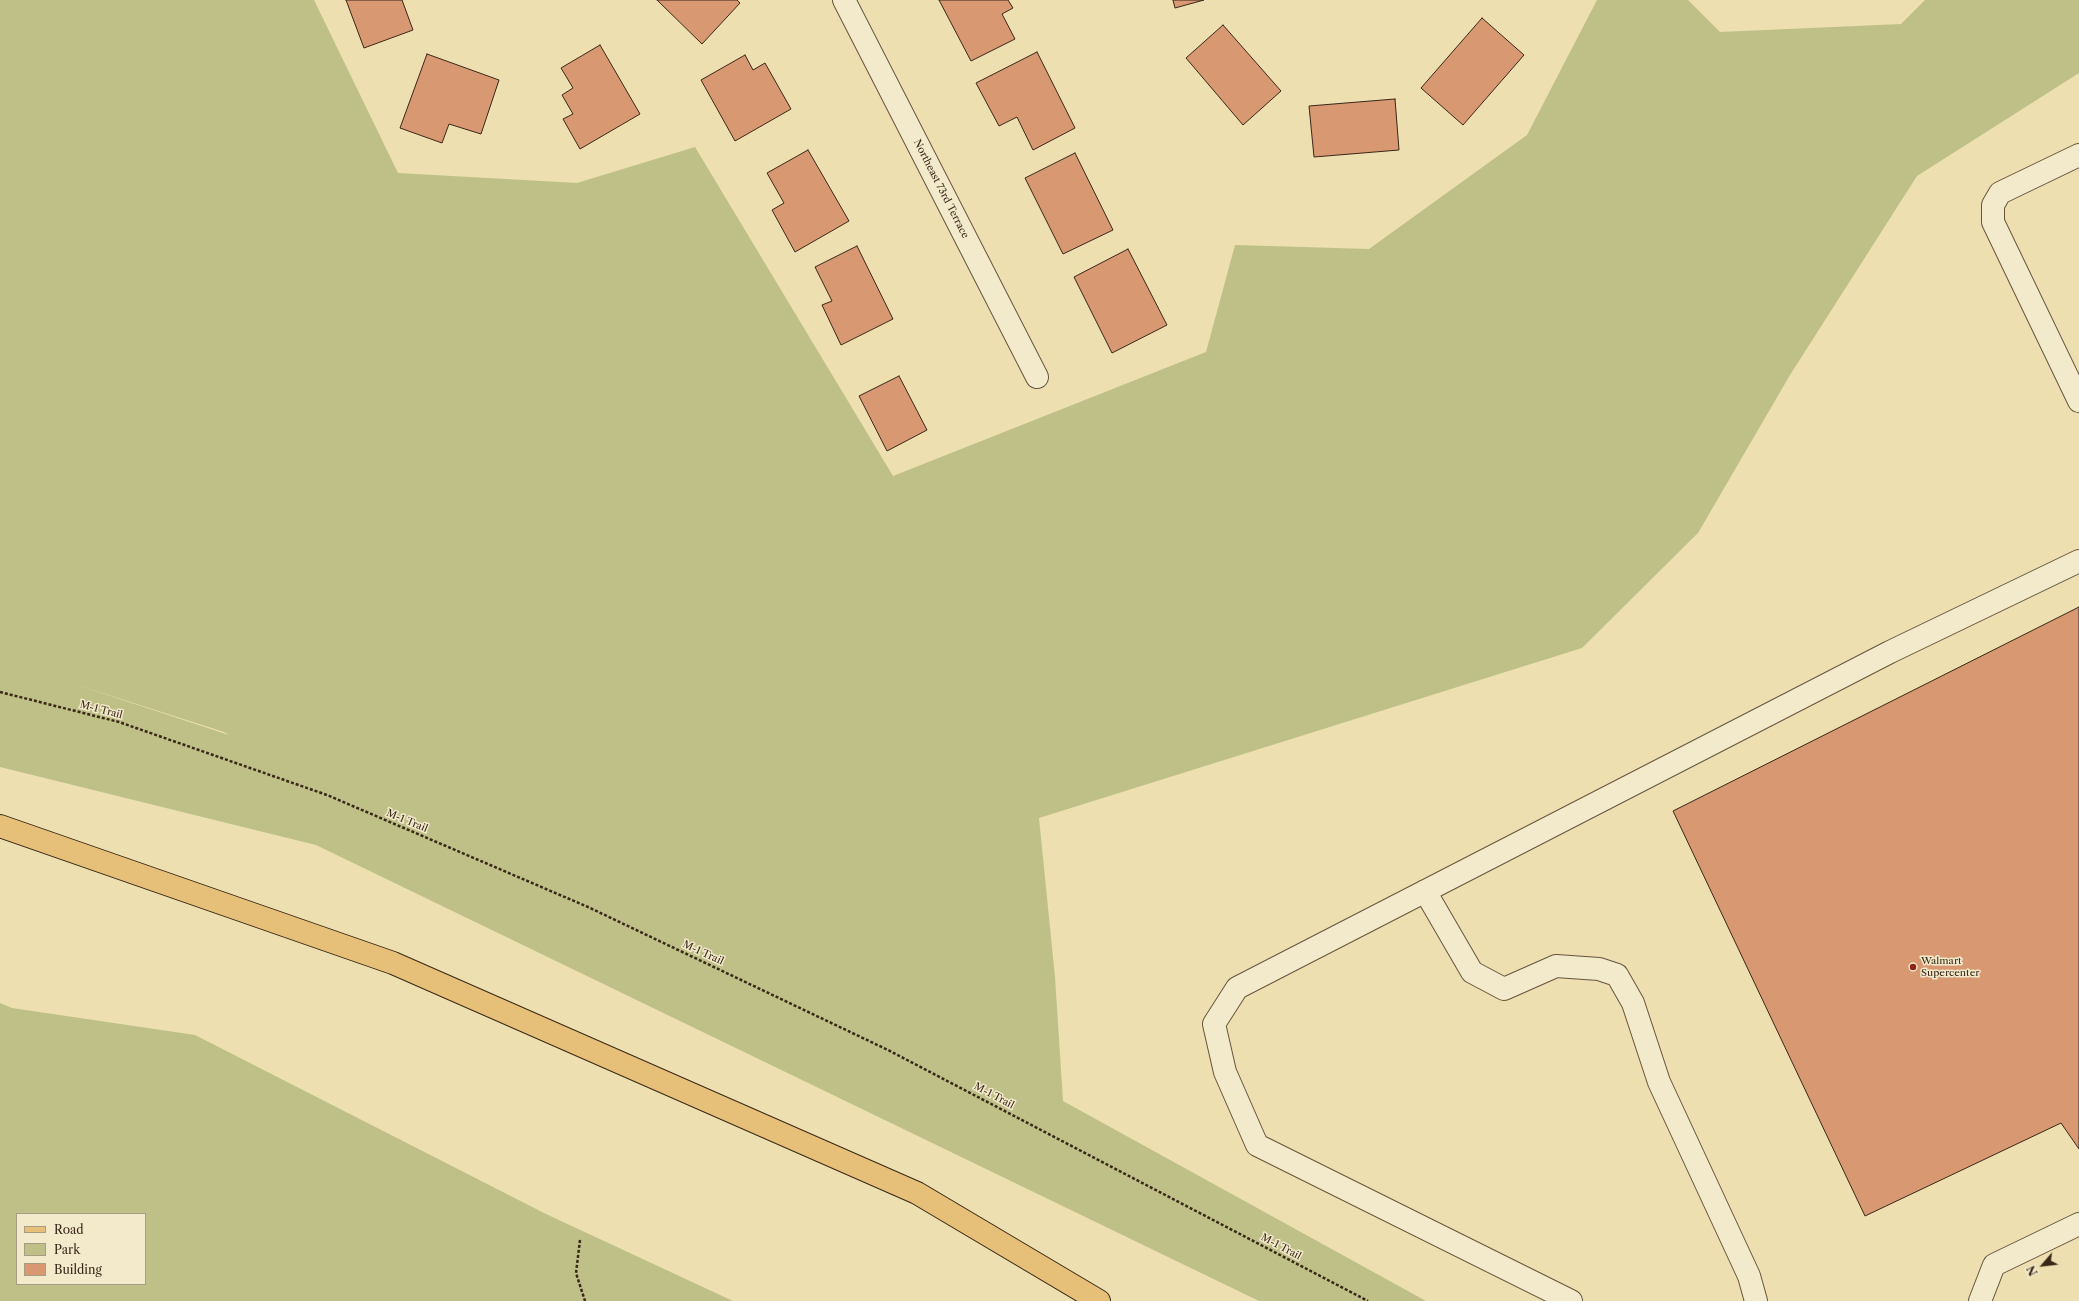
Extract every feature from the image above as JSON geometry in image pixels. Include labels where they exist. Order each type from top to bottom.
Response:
[{"type":"main road","points":[[0,826],[394,963],[917,1193],[1099,1301]]},
{"type":"street","name":"Northeast 73rd Terrace","points":[[844,0],[1037,378]]},
{"type":"street","points":[[2079,155],[2000,193],[1993,205],[1993,222],[2079,401]]},
{"type":"street","points":[[1571,1301],[1257,1145],[1225,1072],[1214,1024],[1237,988],[1890,652],[2079,561]]},
{"type":"street","points":[[1425,891],[1472,972],[1504,989],[1556,966],[1599,969],[1617,975],[1633,1003],[1659,1082],[1749,1276],[1756,1301]]},
{"type":"street","points":[[1980,1301],[1994,1265],[2079,1224]]},
{"type":"path","name":"M-1 Trail","points":[[0,692],[119,722],[327,795],[588,907],[888,1050],[1368,1301]]},
{"type":"path","points":[[580,1240],[576,1273],[585,1301]]},
{"type":"green space","points":[[0,0],[314,0],[398,173],[577,183],[695,147],[893,476],[1206,352],[1235,245],[1369,249],[1527,135],[1597,0],[1688,0],[1720,32],[1901,24],[1925,0],[2079,0],[2079,73],[1917,176],[1790,375],[1698,533],[1582,648],[1039,818],[1055,977],[1063,1101],[1426,1301],[1259,1301],[316,845],[0,767]],"holes":[[[71,683],[224,732],[229,735]]]},
{"type":"green space","points":[[0,1003],[12,1008],[195,1035],[546,1214],[733,1301],[0,1301]]},
{"type":"building","points":[[346,0],[402,0],[413,30],[364,48]]},
{"type":"building","points":[[657,0],[737,0],[740,3],[702,44]]},
{"type":"building","points":[[939,0],[1008,0],[1013,8],[1002,14],[1015,39],[971,61]]},
{"type":"building","points":[[1173,0],[1204,0],[1175,8]]},
{"type":"building","points":[[1482,18],[1524,55],[1463,125],[1421,88]]},
{"type":"building","points":[[1223,25],[1281,91],[1243,125],[1186,58]]},
{"type":"building","points":[[600,45],[640,114],[580,149],[563,119],[573,114],[562,95],[573,88],[561,68]]},
{"type":"building","points":[[1037,52],[1075,128],[1033,150],[1017,117],[999,126],[976,83]]},
{"type":"building","points":[[427,54],[499,80],[481,134],[449,124],[442,143],[400,128]]},
{"type":"building","points":[[745,55],[753,70],[765,63],[791,109],[735,141],[701,80]]},
{"type":"building","points":[[1395,99],[1399,150],[1314,157],[1309,106]]},
{"type":"building","points":[[808,150],[849,221],[795,252],[772,210],[784,203],[767,173]]},
{"type":"building","points":[[1075,153],[1113,230],[1063,254],[1025,178]]},
{"type":"building","points":[[857,246],[893,319],[841,345],[822,305],[832,301],[815,267]]},
{"type":"building","points":[[1128,249],[1167,325],[1112,353],[1074,277]]},
{"type":"building","points":[[899,376],[927,430],[887,451],[859,396]]},
{"type":"building","name":"Walmart Supercenter","points":[[2079,607],[2079,1149],[2061,1123],[1865,1216],[1673,811]]},
{"type":"place","name":"Walmart Supercenter","points":[[1913,967]]}]
